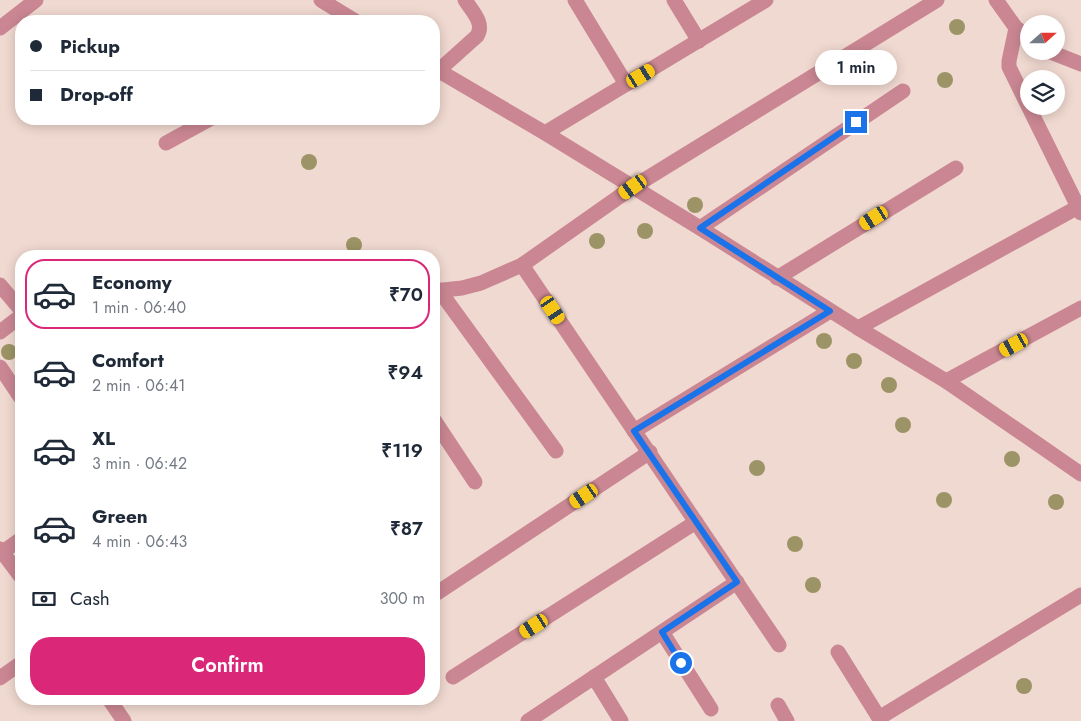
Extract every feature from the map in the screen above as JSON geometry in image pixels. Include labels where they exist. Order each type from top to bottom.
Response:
[{"type":"street","points":[[17,15],[36,0]]},
{"type":"street","points":[[321,0],[345,15]]},
{"type":"street","points":[[440,66],[477,36],[480,31],[479,21],[465,0]]},
{"type":"street","points":[[575,0],[626,84]]},
{"type":"street","points":[[674,0],[699,40]]},
{"type":"street","points":[[545,133],[766,0]]},
{"type":"street","points":[[440,290],[462,288],[481,283],[522,265],[633,187],[937,0]]},
{"type":"street","points":[[996,0],[1020,31]]},
{"type":"street","points":[[0,28],[15,16]]},
{"type":"street","points":[[858,328],[1079,210],[1009,67],[1016,28]]},
{"type":"street","points":[[1065,58],[1081,64]]},
{"type":"street","points":[[440,71],[545,133],[946,381],[1081,474]]},
{"type":"street","points":[[700,228],[902,91]]},
{"type":"street","points":[[166,143],[199,125]]},
{"type":"street","points":[[777,278],[956,168]]},
{"type":"street","points":[[522,265],[779,645]]},
{"type":"street","points":[[0,285],[15,303]]},
{"type":"street","points":[[440,295],[556,451]]},
{"type":"street","points":[[946,381],[1081,308]]},
{"type":"street","points":[[634,431],[830,311]]},
{"type":"street","points":[[0,332],[15,321]]},
{"type":"street","points":[[0,367],[15,389]]},
{"type":"street","points":[[440,429],[476,482]]},
{"type":"street","points":[[440,591],[650,452]]},
{"type":"street","points":[[452,677],[696,522]]},
{"type":"street","points":[[15,543],[1,551],[15,568]]},
{"type":"street","points":[[528,721],[737,582]]},
{"type":"street","points":[[838,652],[880,720],[1081,595]]},
{"type":"street","points":[[662,632],[711,709]]},
{"type":"street","points":[[0,678],[15,667]]},
{"type":"street","points":[[594,677],[622,721]]},
{"type":"street","points":[[113,705],[122,720]]},
{"type":"street","points":[[778,705],[787,721]]},
{"type":"route","points":[[681,663],[662,632],[737,582],[634,431],[830,311],[700,228],[856,122]]}]
